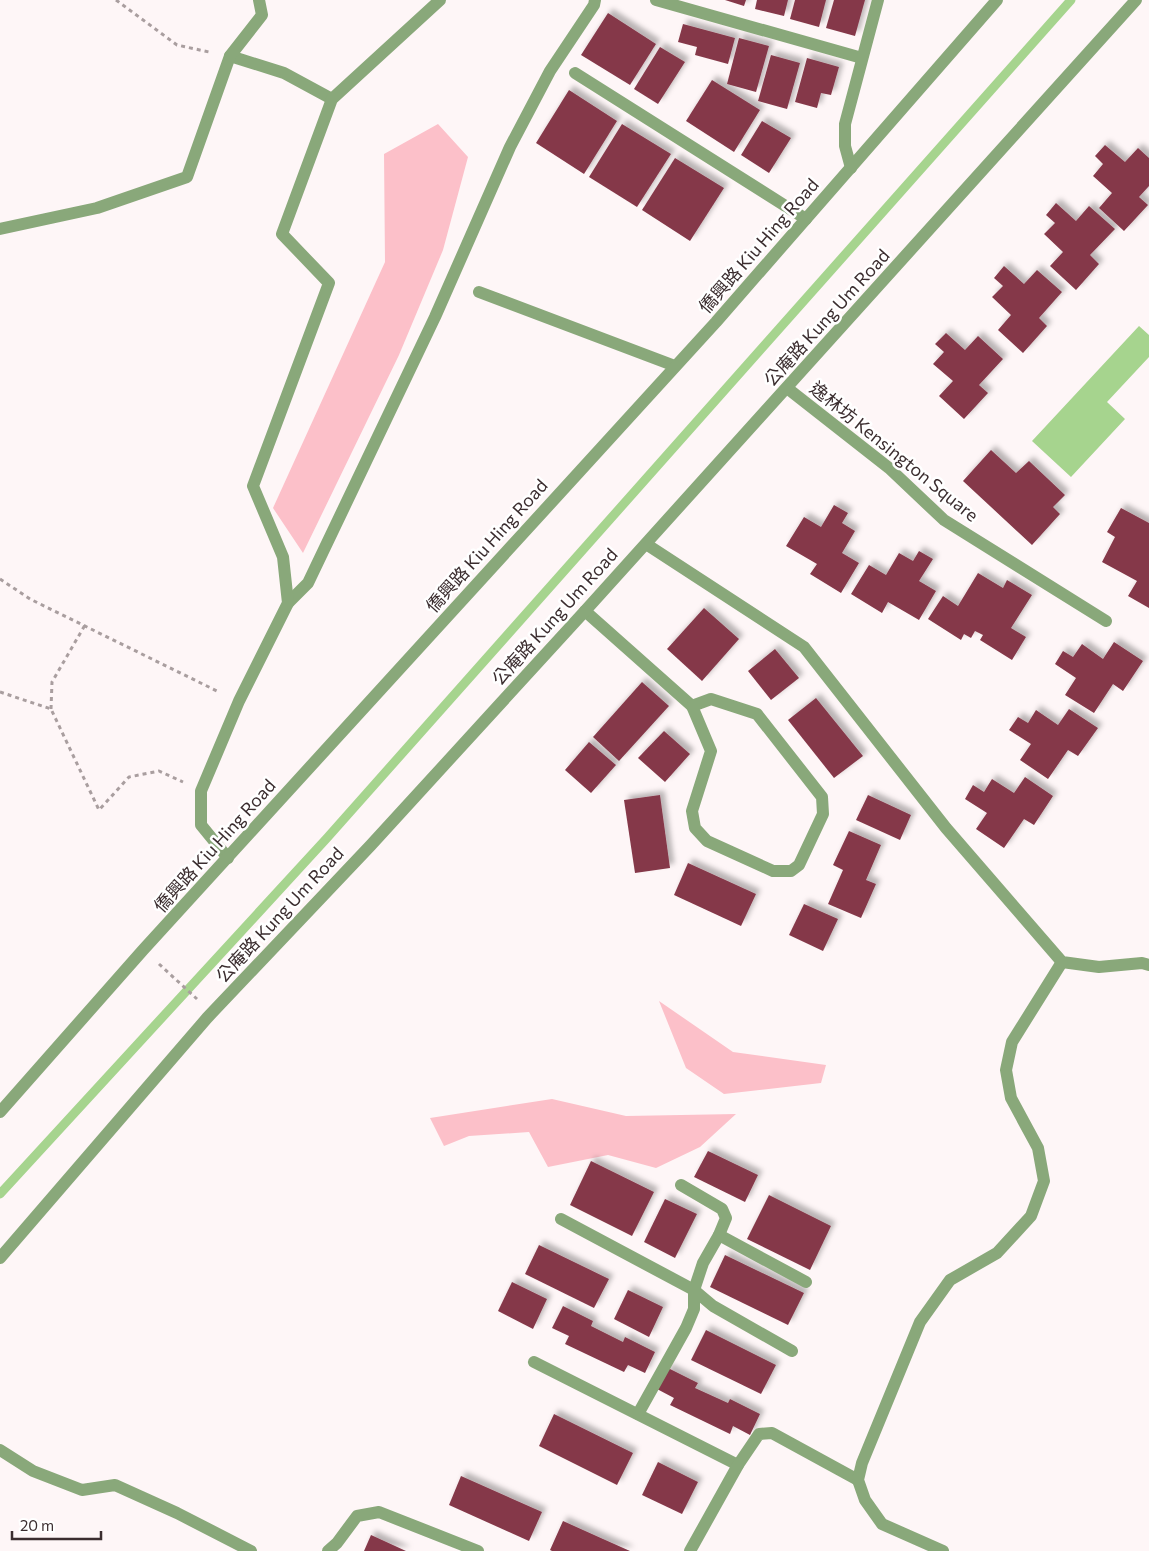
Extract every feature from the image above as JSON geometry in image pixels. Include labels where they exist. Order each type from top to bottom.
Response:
[{"type":"street","points":[[0,229],[97,208],[187,177],[230,56],[262,15],[259,0]]},
{"type":"street","points":[[288,603],[283,557],[252,486],[329,283],[282,234],[332,99],[440,0]]},
{"type":"street","points":[[228,858],[201,825],[201,790],[238,701],[288,603],[308,583],[431,326],[510,147],[550,71],[594,5],[595,0]]},
{"type":"street","points":[[656,0],[862,58]]},
{"type":"street","points":[[851,168],[845,146],[845,124],[878,0]]},
{"type":"street","name":"僑興路 Kiu Hing Road","points":[[0,1112],[675,366],[851,168],[996,0]]},
{"type":"street","name":"公庵路 Kung Um Road","points":[[0,1258],[212,1013],[371,844],[585,611],[1136,0]]},
{"type":"street","points":[[230,56],[284,74],[332,99]]},
{"type":"street","points":[[575,73],[806,219]]},
{"type":"street","points":[[479,292],[675,366]]},
{"type":"street","name":"逸林坊 Kensington Square","points":[[787,388],[889,468],[944,520],[1106,621]]},
{"type":"street","points":[[646,544],[804,647],[946,828],[1062,962],[1099,967],[1142,963],[1149,965]]},
{"type":"street","points":[[585,611],[692,706],[711,752],[692,811],[695,828],[707,841],[773,871],[791,871],[799,865],[820,822],[824,805],[822,797],[757,714],[710,699],[692,706]]},
{"type":"street","points":[[943,1551],[882,1524],[865,1500],[858,1480],[862,1463],[920,1322],[950,1280],[998,1253],[1031,1216],[1044,1181],[1038,1148],[1011,1098],[1006,1070],[1012,1042],[1062,962]]},
{"type":"street","points":[[638,1414],[686,1328],[694,1309],[694,1290],[703,1263],[719,1235],[726,1218],[722,1209],[681,1184]]},
{"type":"street","points":[[561,1219],[694,1290],[713,1306],[792,1351]]},
{"type":"street","points":[[719,1235],[806,1282]]},
{"type":"street","points":[[534,1362],[738,1465]]},
{"type":"street","points":[[690,1551],[738,1465],[759,1434],[772,1433],[858,1480]]},
{"type":"street","points":[[0,1450],[33,1471],[82,1490],[115,1485],[178,1513],[251,1551]]},
{"type":"street","points":[[328,1551],[337,1544],[356,1516],[379,1512],[434,1532],[478,1551]]},
{"type":"path","points":[[116,0],[177,45],[230,56]]},
{"type":"path","points":[[0,579],[30,599],[238,701]]},
{"type":"path","points":[[85,625],[52,682],[51,709],[99,810],[129,777],[159,771],[201,790]]},
{"type":"path","points":[[0,692],[51,709]]},
{"type":"path","points":[[159,964],[199,1001]]},
{"type":"shaded area","points":[[438,124],[468,157],[443,250],[399,355],[303,553],[273,508],[385,262],[384,154]]},
{"type":"shaded area","points":[[1139,326],[1149,335],[1149,357],[1107,402],[1125,419],[1071,477],[1032,441]]},
{"type":"shaded area","points":[[659,1001],[733,1052],[826,1065],[821,1083],[724,1094],[686,1068]]},
{"type":"shaded area","points":[[552,1099],[626,1116],[736,1114],[700,1147],[656,1168],[608,1155],[548,1167],[529,1132],[469,1136],[444,1146],[430,1118]]},
{"type":"building","points":[[725,0],[746,0],[744,6]]},
{"type":"building","points":[[757,0],[788,0],[784,16],[755,9]]},
{"type":"building","points":[[795,0],[826,0],[819,27],[790,19]]},
{"type":"building","points":[[834,0],[865,0],[855,36],[826,28]]},
{"type":"building","points":[[608,13],[656,44],[630,85],[581,55]]},
{"type":"building","points":[[683,24],[735,38],[728,64],[695,55],[697,47],[678,42]]},
{"type":"building","points":[[739,38],[769,46],[756,92],[727,84]]},
{"type":"building","points":[[660,47],[685,62],[658,104],[634,89]]},
{"type":"building","points":[[771,55],[800,63],[787,109],[758,101]]},
{"type":"building","points":[[807,58],[839,67],[831,95],[821,93],[817,108],[795,102]]},
{"type":"building","points":[[712,80],[760,110],[734,152],[686,121]]},
{"type":"building","points":[[569,90],[617,121],[584,174],[536,143]]},
{"type":"building","points":[[762,121],[791,138],[769,173],[741,155]]},
{"type":"building","points":[[622,124],[671,154],[637,207],[589,177]]},
{"type":"building","points":[[1105,145],[1125,162],[1138,148],[1149,158],[1149,186],[1139,197],[1148,205],[1124,231],[1099,208],[1112,193],[1093,176],[1103,164],[1095,156]]},
{"type":"building","points":[[675,158],[724,188],[690,241],[642,210]]},
{"type":"building","points":[[1056,203],[1076,221],[1089,206],[1115,229],[1090,255],[1099,264],[1076,290],[1050,266],[1063,252],[1044,234],[1055,223],[1046,215]]},
{"type":"building","points":[[1004,266],[1024,284],[1037,270],[1062,292],[1039,318],[1047,326],[1023,353],[998,330],[1011,315],[992,297],[1003,286],[994,278]]},
{"type":"building","points":[[946,333],[965,350],[978,336],[1003,359],[979,385],[988,393],[964,419],[939,396],[953,381],[933,364],[944,352],[935,344]]},
{"type":"building","points":[[991,450],[1016,473],[1029,461],[1065,495],[1053,507],[1060,514],[1032,545],[963,481]]},
{"type":"building","points":[[834,505],[848,513],[842,523],[855,531],[842,553],[859,563],[841,593],[810,574],[817,564],[786,546],[804,517],[821,527]]},
{"type":"building","points":[[1121,508],[1149,523],[1149,608],[1128,596],[1137,581],[1102,562],[1115,537],[1107,532]]},
{"type":"building","points":[[919,551],[933,559],[919,581],[936,591],[919,620],[888,602],[882,613],[851,594],[869,565],[886,575],[899,553],[913,561]]},
{"type":"building","points":[[978,573],[1003,588],[1007,580],[1032,595],[1011,628],[1026,637],[1012,660],[980,640],[983,635],[975,631],[971,638],[964,634],[961,640],[928,619],[943,596],[958,606]]},
{"type":"building","points":[[704,608],[739,639],[702,681],[667,649]]},
{"type":"building","points":[[1114,642],[1143,661],[1123,691],[1113,684],[1094,713],[1065,695],[1076,678],[1055,664],[1063,651],[1073,657],[1082,644],[1103,659]]},
{"type":"building","points":[[775,649],[799,678],[771,700],[748,671]]},
{"type":"building","points":[[642,682],[669,706],[619,761],[593,737]]},
{"type":"building","points":[[816,698],[863,756],[834,778],[788,720]]},
{"type":"building","points":[[1069,709],[1098,728],[1078,756],[1068,750],[1048,779],[1020,760],[1031,744],[1009,730],[1018,717],[1028,723],[1036,710],[1058,725]]},
{"type":"building","points":[[664,731],[690,754],[665,782],[638,758]]},
{"type":"building","points":[[589,742],[616,765],[591,793],[565,770]]},
{"type":"building","points":[[1025,777],[1053,796],[1034,825],[1024,819],[1004,848],[976,829],[987,813],[965,799],[973,785],[984,792],[992,779],[1014,793]]},
{"type":"building","points":[[660,795],[670,868],[635,873],[624,800]]},
{"type":"building","points":[[868,795],[911,815],[900,840],[856,820]]},
{"type":"building","points":[[849,831],[881,845],[866,880],[876,884],[861,918],[828,904],[843,870],[833,865]]},
{"type":"building","points":[[688,863],[756,894],[741,926],[674,895]]},
{"type":"building","points":[[804,904],[838,919],[823,951],[789,935]]},
{"type":"building","points":[[708,1151],[758,1175],[745,1202],[694,1177]]},
{"type":"building","points":[[591,1161],[654,1192],[632,1236],[570,1205]]},
{"type":"building","points":[[769,1195],[831,1226],[810,1270],[747,1239]]},
{"type":"building","points":[[665,1199],[697,1214],[675,1258],[644,1242]]},
{"type":"building","points":[[539,1245],[609,1279],[594,1308],[525,1274]]},
{"type":"building","points":[[725,1255],[804,1293],[788,1325],[710,1287]]},
{"type":"building","points":[[512,1282],[547,1299],[533,1329],[498,1311]]},
{"type":"building","points":[[628,1290],[663,1307],[649,1337],[614,1319]]},
{"type":"building","points":[[563,1306],[593,1321],[591,1326],[623,1342],[625,1337],[655,1352],[645,1373],[628,1365],[624,1372],[565,1344],[569,1336],[552,1328]]},
{"type":"building","points":[[706,1330],[776,1365],[761,1394],[691,1360]]},
{"type":"building","points":[[668,1368],[698,1383],[695,1388],[728,1403],[730,1399],[760,1414],[750,1435],[733,1426],[730,1434],[670,1405],[674,1398],[657,1389]]},
{"type":"building","points":[[554,1414],[633,1453],[617,1485],[539,1446]]},
{"type":"building","points":[[658,1462],[698,1482],[682,1514],[642,1495]]},
{"type":"building","points":[[461,1476],[542,1512],[529,1541],[449,1505]]},
{"type":"building","points":[[563,1521],[630,1551],[552,1551],[550,1550]]},
{"type":"building","points":[[371,1535],[406,1551],[364,1551]]},
{"type":"waterway","points":[[0,1194],[327,838],[1071,0]]}]
